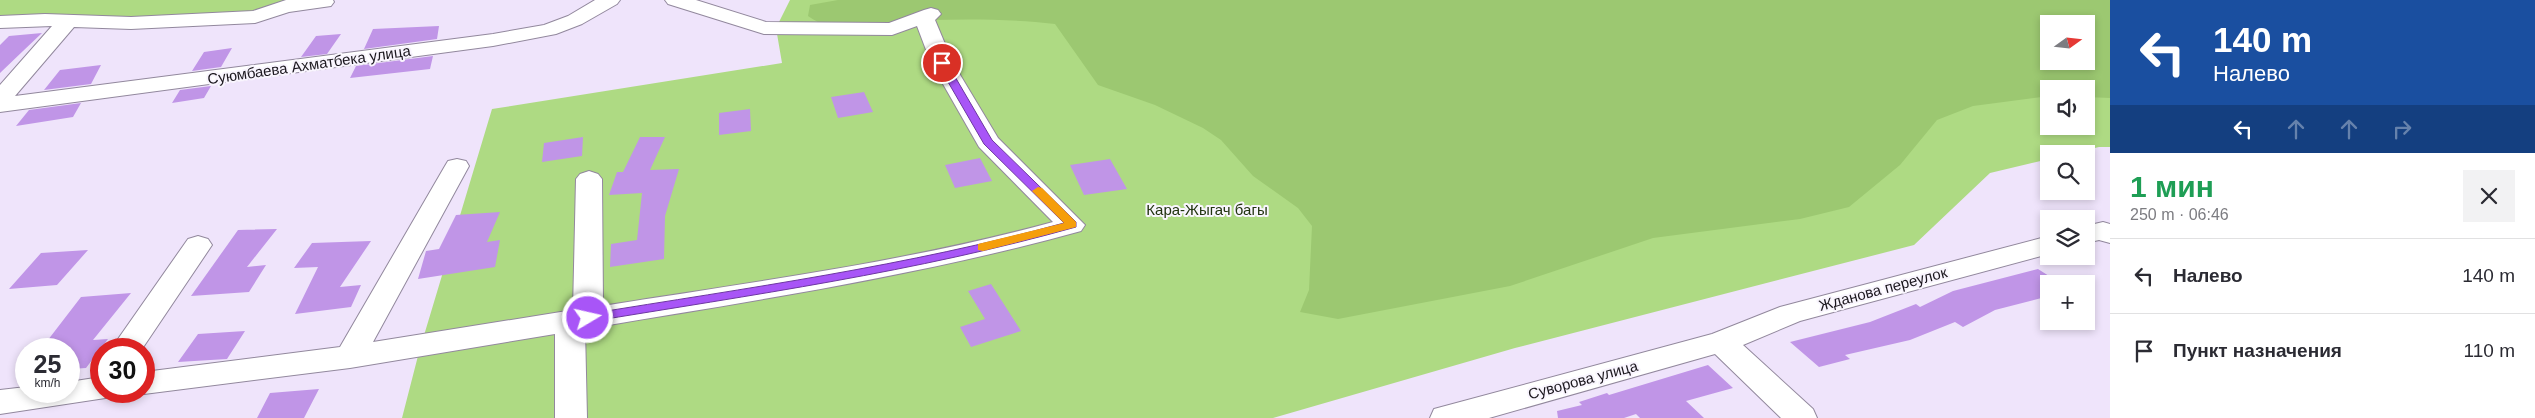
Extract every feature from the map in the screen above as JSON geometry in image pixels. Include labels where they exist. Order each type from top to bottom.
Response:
[{"type":"street","name":"Суюмбаева Ахматбека улица","points":[[0,105],[493,40],[550,30],[575,20],[610,0]]},
{"type":"street","points":[[155,382],[350,357],[815,281],[1014,241],[1072,225],[988,142],[942,63],[928,17],[892,29],[764,28],[675,0]]},
{"type":"street","points":[[0,22],[68,21],[131,23],[255,17],[286,6],[324,2]]},
{"type":"street","points":[[0,99],[68,21]]},
{"type":"street","points":[[350,357],[457,166]]},
{"type":"street","points":[[571,418],[589,179]]},
{"type":"street","points":[[2095,232],[2103,230],[2110,234]]},
{"type":"street","points":[[134,338],[198,245]]},
{"type":"street","name":"Жданова переулок","points":[[1721,342],[1790,314],[2040,246]]},
{"type":"street","points":[[1721,342],[1801,418]]},
{"type":"street","name":"Суворова улица","points":[[1446,418],[1721,342]]},
{"type":"street","points":[[0,402],[90,388]]},
{"type":"green space","points":[[0,0],[289,0],[284,3],[235,15],[143,20],[0,19]]},
{"type":"green space","name":"Кара-Жыгач багы","points":[[790,0],[2110,0],[2110,147],[2095,148],[2095,145],[2040,145],[2040,161],[1990,173],[1914,245],[1515,348],[1273,418],[402,418],[419,352],[492,109],[782,63],[776,28]]},
{"type":"green space","points":[[838,0],[2110,0],[2110,98],[2095,97],[2095,80],[2040,80],[2040,97],[1973,106],[1937,120],[1900,165],[1849,207],[1800,219],[1653,238],[1510,286],[1338,319],[1300,312],[1309,290],[1312,226],[1298,208],[1253,176],[1221,140],[1203,128],[1155,105],[1098,85],[1055,24],[992,20],[928,20],[851,29],[821,23],[808,16],[810,5]]},
{"type":"building","points":[[439,26],[437,39],[364,49],[373,29]]},
{"type":"building","points":[[42,33],[0,73],[0,45],[9,36]]},
{"type":"building","points":[[341,34],[327,54],[301,57],[316,36]]},
{"type":"building","points":[[232,48],[221,67],[192,71],[204,52]]},
{"type":"building","points":[[433,56],[430,69],[350,78],[356,66]]},
{"type":"building","points":[[101,65],[91,84],[44,90],[60,70]]},
{"type":"building","points":[[211,86],[204,98],[172,103],[180,90]]},
{"type":"building","points":[[864,92],[873,112],[838,118],[831,97]]},
{"type":"building","points":[[81,103],[73,117],[16,126],[29,110]]},
{"type":"building","points":[[750,109],[751,131],[719,135],[719,113]]},
{"type":"building","points":[[583,137],[582,156],[542,162],[544,143]]},
{"type":"building","points":[[640,137],[665,137],[650,170],[679,169],[665,216],[664,259],[610,267],[611,244],[637,240],[642,193],[609,195],[617,172],[623,172]]},
{"type":"building","points":[[980,158],[992,181],[955,188],[945,165]]},
{"type":"building","points":[[1110,159],[1127,189],[1084,195],[1070,165]]},
{"type":"building","points":[[500,212],[487,242],[500,240],[495,267],[418,279],[426,251],[439,249],[456,215]]},
{"type":"building","points":[[277,229],[247,267],[266,265],[249,292],[191,296],[238,230]]},
{"type":"building","points":[[371,241],[340,287],[361,285],[351,307],[295,314],[318,267],[294,268],[312,243]]},
{"type":"building","points":[[88,250],[57,285],[9,289],[41,253]]},
{"type":"building","points":[[2038,269],[2047,275],[2040,275],[2040,298],[1995,310],[1963,327],[1955,322],[1910,340],[1845,355],[1850,359],[1819,367],[1790,342],[1870,322],[1916,304],[1920,307],[1953,291]]},
{"type":"building","points":[[991,284],[1021,331],[971,347],[960,327],[985,319],[968,291]]},
{"type":"building","points":[[131,293],[95,338],[90,338],[90,363],[86,368],[80,368],[80,338],[49,338],[81,297]]},
{"type":"building","points":[[245,331],[227,359],[178,362],[198,334]]},
{"type":"building","points":[[1708,365],[1733,388],[1686,401],[1704,418],[1640,418],[1636,414],[1624,418],[1558,418],[1557,411],[1582,405],[1579,402],[1607,393],[1609,395]]},
{"type":"building","points":[[319,389],[304,418],[257,418],[270,393]]},
{"type":"slow traffic","points":[[983,247],[1014,241],[1072,225],[1038,191]]},
{"type":"route","points":[[588,318],[815,281],[1014,241],[1072,225],[988,142],[942,63]]}]
